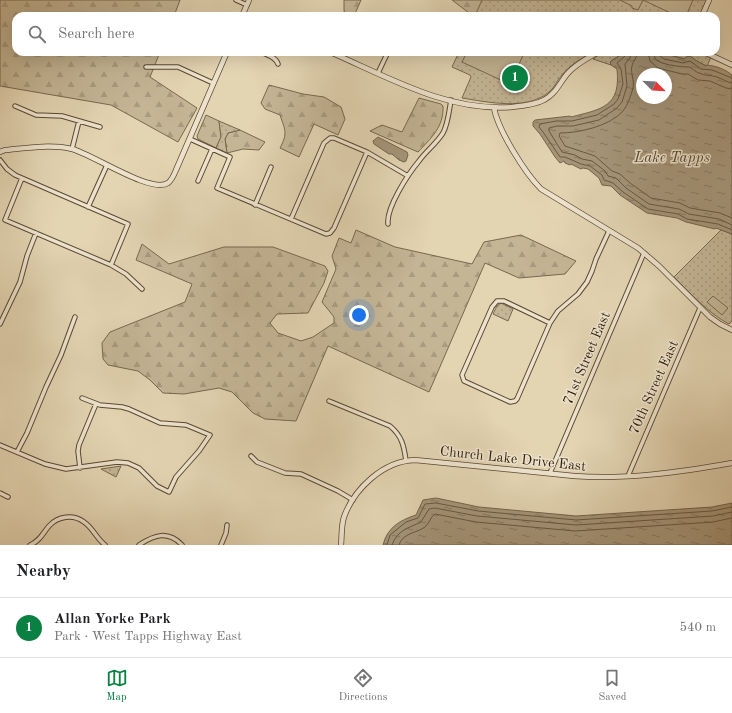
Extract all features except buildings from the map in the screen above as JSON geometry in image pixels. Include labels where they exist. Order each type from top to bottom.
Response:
[{"type":"street","points":[[236,0],[248,2],[245,12]]},
{"type":"street","points":[[704,12],[709,0]]},
{"type":"street","points":[[0,152],[5,150],[51,147],[72,149],[136,178],[156,185],[168,183],[172,178],[190,139],[225,56]]},
{"type":"street","points":[[269,56],[275,59],[278,64]]},
{"type":"street","points":[[339,56],[427,94],[494,108],[521,106],[544,100],[554,91],[570,70],[592,56]]},
{"type":"street","points":[[378,73],[386,56]]},
{"type":"street","points":[[713,56],[732,65]]},
{"type":"street","points":[[146,67],[178,67],[213,83]]},
{"type":"street","points":[[388,224],[388,215],[408,176],[443,132],[451,100]]},
{"type":"street","points":[[15,106],[36,115],[62,116],[100,127]]},
{"type":"street","points":[[494,108],[499,126],[536,184],[546,193],[644,253],[700,308],[720,324],[732,330]]},
{"type":"street","points":[[72,149],[79,121]]},
{"type":"street","points":[[291,219],[324,143],[330,138],[334,138],[367,152],[408,176]]},
{"type":"street","points":[[190,139],[230,157],[217,188],[324,234],[330,233],[334,228],[367,152]]},
{"type":"street","points":[[198,181],[212,149]]},
{"type":"street","points":[[0,160],[7,170],[22,178],[128,224],[111,266]]},
{"type":"street","points":[[88,207],[107,165]]},
{"type":"street","points":[[254,205],[271,167]]},
{"type":"street","points":[[22,178],[5,220],[111,266],[126,274],[142,290]]},
{"type":"street","points":[[550,323],[504,301],[497,301],[492,307],[462,375],[463,379],[468,384],[510,402],[515,401],[520,393],[550,323],[558,312],[578,294],[587,282],[609,231]]},
{"type":"street","points":[[0,324],[20,282],[26,256],[36,233]]},
{"type":"street","name":"71st Street East","points":[[550,473],[644,253]]},
{"type":"street","name":"70th Street East","points":[[628,476],[700,308]]},
{"type":"street","points":[[17,452],[27,433],[61,355],[75,317]]},
{"type":"street","points":[[0,445],[52,466],[66,469],[117,462],[128,463],[139,468],[157,486],[169,492],[176,477],[199,452],[210,435],[186,424],[160,423],[129,409],[96,404],[82,398]]},
{"type":"street","points":[[329,401],[390,426],[402,440],[406,460]]},
{"type":"street","points":[[80,468],[78,451],[96,404]]},
{"type":"street","points":[[251,456],[257,462],[285,473],[302,474],[338,491],[353,500]]},
{"type":"street","name":"Church Lake Drive East","points":[[341,545],[343,522],[353,500],[364,486],[377,474],[396,463],[406,460],[586,477],[628,476],[690,470],[732,463]]},
{"type":"street","points":[[0,492],[8,496]]},
{"type":"street","points":[[30,545],[40,539],[49,526],[55,521],[68,517],[77,518],[85,523],[98,540],[105,545]]},
{"type":"street","points":[[221,545],[227,525]]},
{"type":"street","points":[[140,545],[148,538],[161,535],[173,538],[182,545]]},
{"type":"green space","points":[[0,0],[180,0],[176,12],[12,12],[12,56],[158,56],[150,77],[197,108],[178,142],[111,105],[0,86]]},
{"type":"green space","points":[[344,0],[361,0],[356,12],[344,12]]},
{"type":"green space","points":[[452,0],[518,0],[514,12],[468,12]]},
{"type":"green space","points":[[482,0],[707,0],[701,12],[477,12]]},
{"type":"green space","points":[[620,0],[643,0],[638,10]]},
{"type":"green space","points":[[643,0],[693,0],[688,12],[668,12]]},
{"type":"green space","points":[[457,56],[586,56],[569,68],[560,77],[551,90],[540,98],[530,102],[507,104],[462,98],[471,77],[470,75],[452,67]]},
{"type":"green space","points":[[465,56],[523,56],[510,85],[462,62]]},
{"type":"green space","points":[[597,56],[619,56],[611,61],[611,65],[593,59]]},
{"type":"green space","points":[[674,56],[711,57],[707,66],[696,61],[692,57],[685,59]]},
{"type":"green space","points":[[269,85],[303,94],[324,97],[341,107],[345,119],[338,135],[314,124],[299,157],[280,148],[285,132],[280,115],[265,109],[261,103]]},
{"type":"green space","points":[[419,98],[441,104],[443,106],[443,113],[436,132],[418,152],[370,131],[382,125],[402,132]]},
{"type":"green space","points":[[206,115],[219,121],[221,137],[216,148],[198,139],[197,136]]},
{"type":"green space","points":[[219,121],[240,130],[228,133],[225,139],[227,153],[216,148],[221,137]]},
{"type":"green space","points":[[240,130],[265,142],[259,150],[243,149],[227,153],[225,139],[228,133]]},
{"type":"green space","points":[[356,230],[395,247],[472,264],[484,242],[521,235],[576,261],[565,274],[519,278],[485,263],[429,392],[328,346],[296,421],[265,419],[253,413],[232,392],[219,388],[184,394],[163,393],[138,371],[108,365],[103,359],[102,343],[110,332],[185,302],[192,284],[136,260],[142,244],[169,264],[224,247],[273,247],[325,266],[328,271],[324,283],[308,313],[277,314],[270,323],[278,333],[301,341],[313,337],[334,323],[334,317],[322,302],[336,269],[332,256],[339,238],[351,243]]},
{"type":"green space","points":[[721,230],[732,234],[732,321],[729,324],[721,320],[707,309],[674,277]]},
{"type":"green space","points":[[713,296],[728,308],[722,315],[707,302]]},
{"type":"green space","points":[[501,303],[513,309],[508,321],[493,314],[497,306]]},
{"type":"green space","points":[[121,466],[116,477],[101,469]]},
{"type":"water","name":"Lake Tapps","points":[[619,56],[673,56],[684,59],[690,56],[706,66],[710,65],[720,68],[732,75],[732,234],[716,228],[686,222],[677,218],[647,213],[620,195],[611,186],[602,185],[599,178],[588,169],[581,169],[565,163],[564,161],[560,163],[533,126],[533,122],[535,120],[571,117],[592,111],[607,104],[612,99],[616,91],[617,69],[611,65],[610,62]]},
{"type":"water","points":[[378,137],[407,152],[408,155],[406,161],[404,162],[399,160],[392,154],[389,154],[374,144],[373,141]]},
{"type":"water","points":[[436,498],[479,507],[576,516],[712,507],[732,503],[732,545],[383,545],[391,529],[405,519],[416,515],[423,500]]},
{"type":"place","name":"Allan Yorke Park","points":[[515,78]]}]
